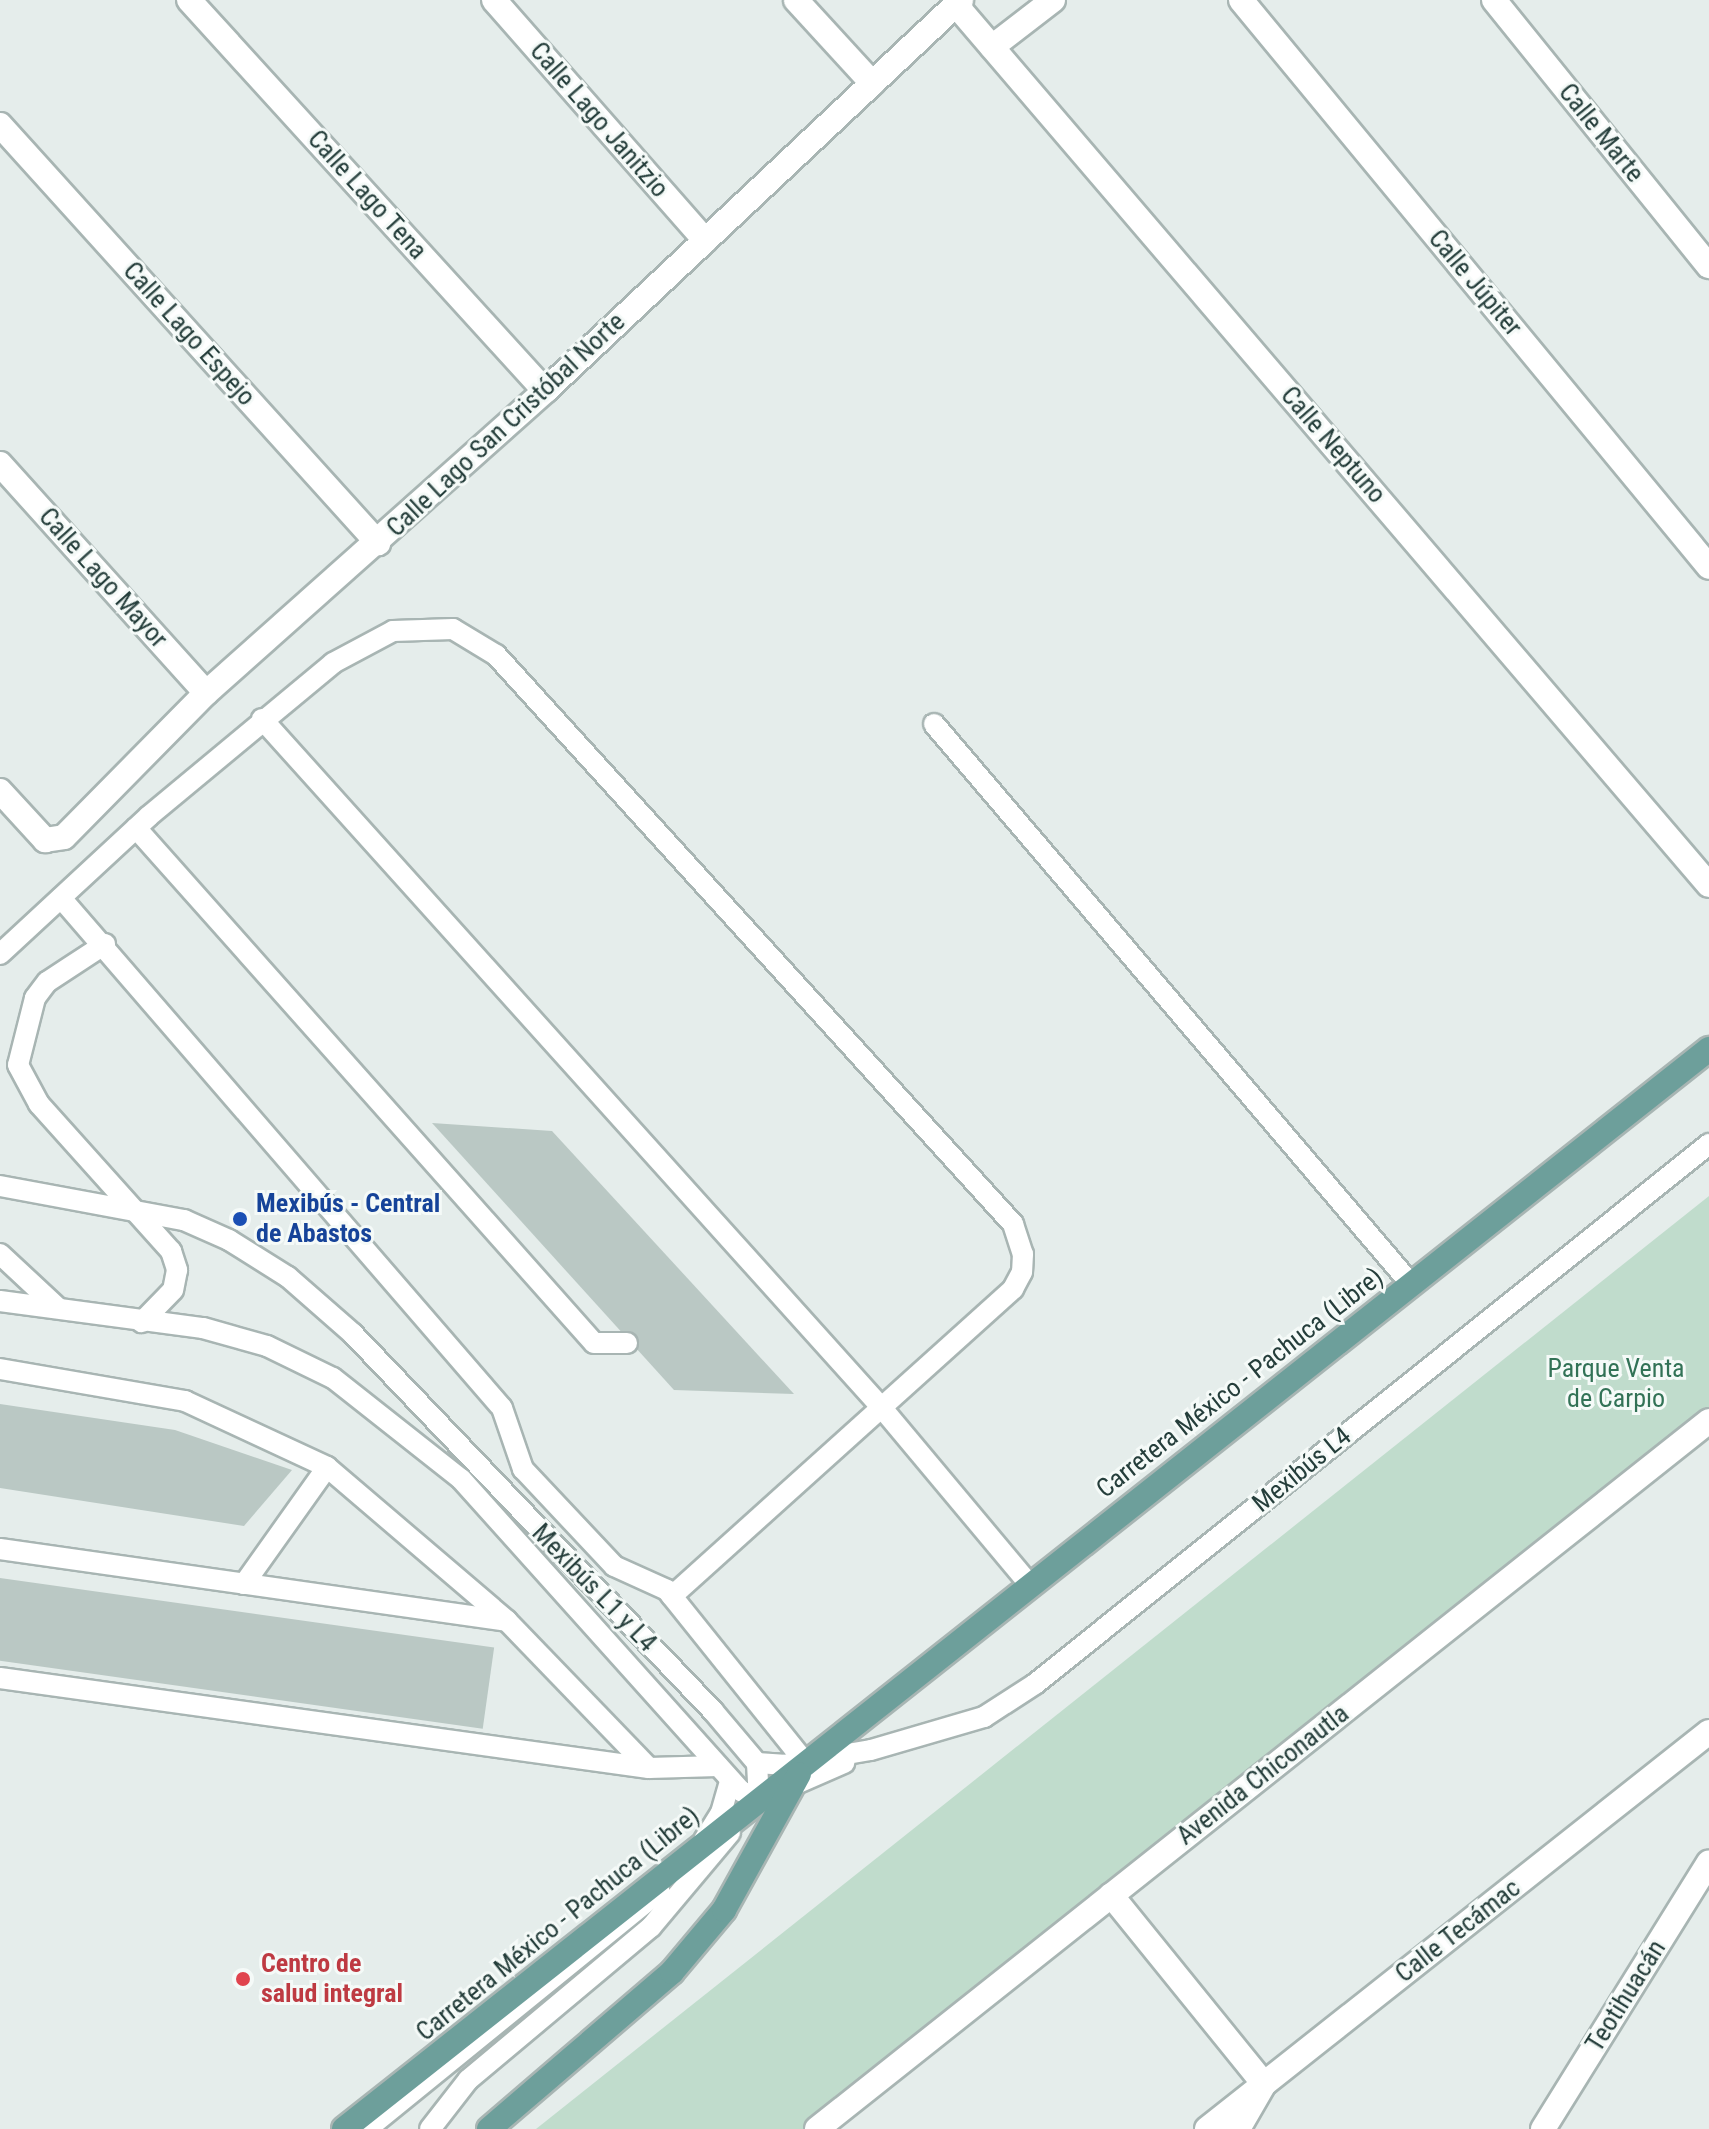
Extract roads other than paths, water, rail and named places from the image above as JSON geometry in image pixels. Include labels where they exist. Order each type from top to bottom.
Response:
[{"type":"main road","name":"Carretera México - Pachuca (Libre)","points":[[344,2129],[1709,1049]]},
{"type":"main road","name":"Carretera México - Pachuca (Libre)","points":[[489,2129],[672,1972],[724,1910],[805,1762]]},
{"type":"street","name":"Calle Lago Tena","points":[[189,0],[545,391]]},
{"type":"street","name":"Calle Lago Janitzio","points":[[494,0],[705,240]]},
{"type":"street","points":[[796,0],[872,83]]},
{"type":"street","points":[[992,47],[1053,0]]},
{"type":"street","name":"Calle Júpiter","points":[[1241,0],[1709,567]]},
{"type":"street","name":"Calle Marte","points":[[1494,0],[1709,266]]},
{"type":"street","name":"Calle Lago San Cristóbal Norte","points":[[0,791],[45,840],[64,837],[206,693],[378,543],[545,391],[959,2]]},
{"type":"street","name":"Calle Neptuno","points":[[959,2],[992,47],[1709,885]]},
{"type":"street","name":"Calle Lago Espejo","points":[[0,125],[378,543]]},
{"type":"street","name":"Calle Lago Mayor","points":[[0,464],[206,693]]},
{"type":"street","name":"Avenida Chiconautla","points":[[817,2129],[1709,1421]]},
{"type":"street","name":"Calle Tecámac","points":[[1207,2129],[1709,1732]]},
{"type":"street","name":"Teotihuacán","points":[[1543,2129],[1709,1862]]},
{"type":"street","points":[[1111,1895],[1264,2084],[1238,2129]]},
{"type":"lane","points":[[0,954],[136,828],[262,719],[333,663],[393,631],[453,629],[496,655],[1013,1224],[1023,1254],[1022,1272],[1013,1289],[672,1596]]},
{"type":"lane","points":[[262,719],[882,1408],[1030,1585]]},
{"type":"lane","points":[[934,724],[1411,1284]]},
{"type":"lane","points":[[136,828],[594,1343],[627,1343]]},
{"type":"lane","points":[[61,898],[105,944],[502,1408],[523,1469],[614,1566],[672,1596],[805,1762]]},
{"type":"lane","points":[[105,944],[47,982],[35,998],[18,1065],[39,1104],[137,1207],[171,1251],[177,1270],[173,1290],[142,1322]]},
{"type":"lane","name":"Mexibús L4","points":[[757,1763],[805,1762],[871,1750],[984,1717],[1035,1684],[1709,1144]]},
{"type":"lane","name":"Mexibús L1 y L4","points":[[0,1186],[137,1207],[229,1240],[288,1277],[353,1334],[757,1763]]},
{"type":"lane","points":[[0,1254],[59,1309]]},
{"type":"lane","name":"Mexibús L1 y L4","points":[[0,1301],[203,1328],[267,1346],[333,1378],[403,1429],[461,1479],[724,1774]]},
{"type":"lane","points":[[0,1369],[185,1401],[327,1467],[507,1621],[649,1768]]},
{"type":"lane","points":[[244,1584],[327,1467]]},
{"type":"lane","points":[[0,1549],[507,1621]]},
{"type":"lane","points":[[0,1678],[649,1768],[724,1774],[759,1800]]},
{"type":"lane","name":"Mexibús L4","points":[[759,1800],[871,1750]]},
{"type":"lane","points":[[430,2129],[468,2080],[651,1927],[759,1800],[757,1763]]},
{"type":"lane","points":[[367,2129],[634,1916],[701,1845],[721,1813],[724,1774]]},
{"type":"place","name":"Mexibús - Central de Abastos","points":[[240,1219]]},
{"type":"place","name":"Centro de salud integral","points":[[243,1979]]},
{"type":"park label","name":"Parque Venta de Carpio","points":[[1616,1384]]}]
